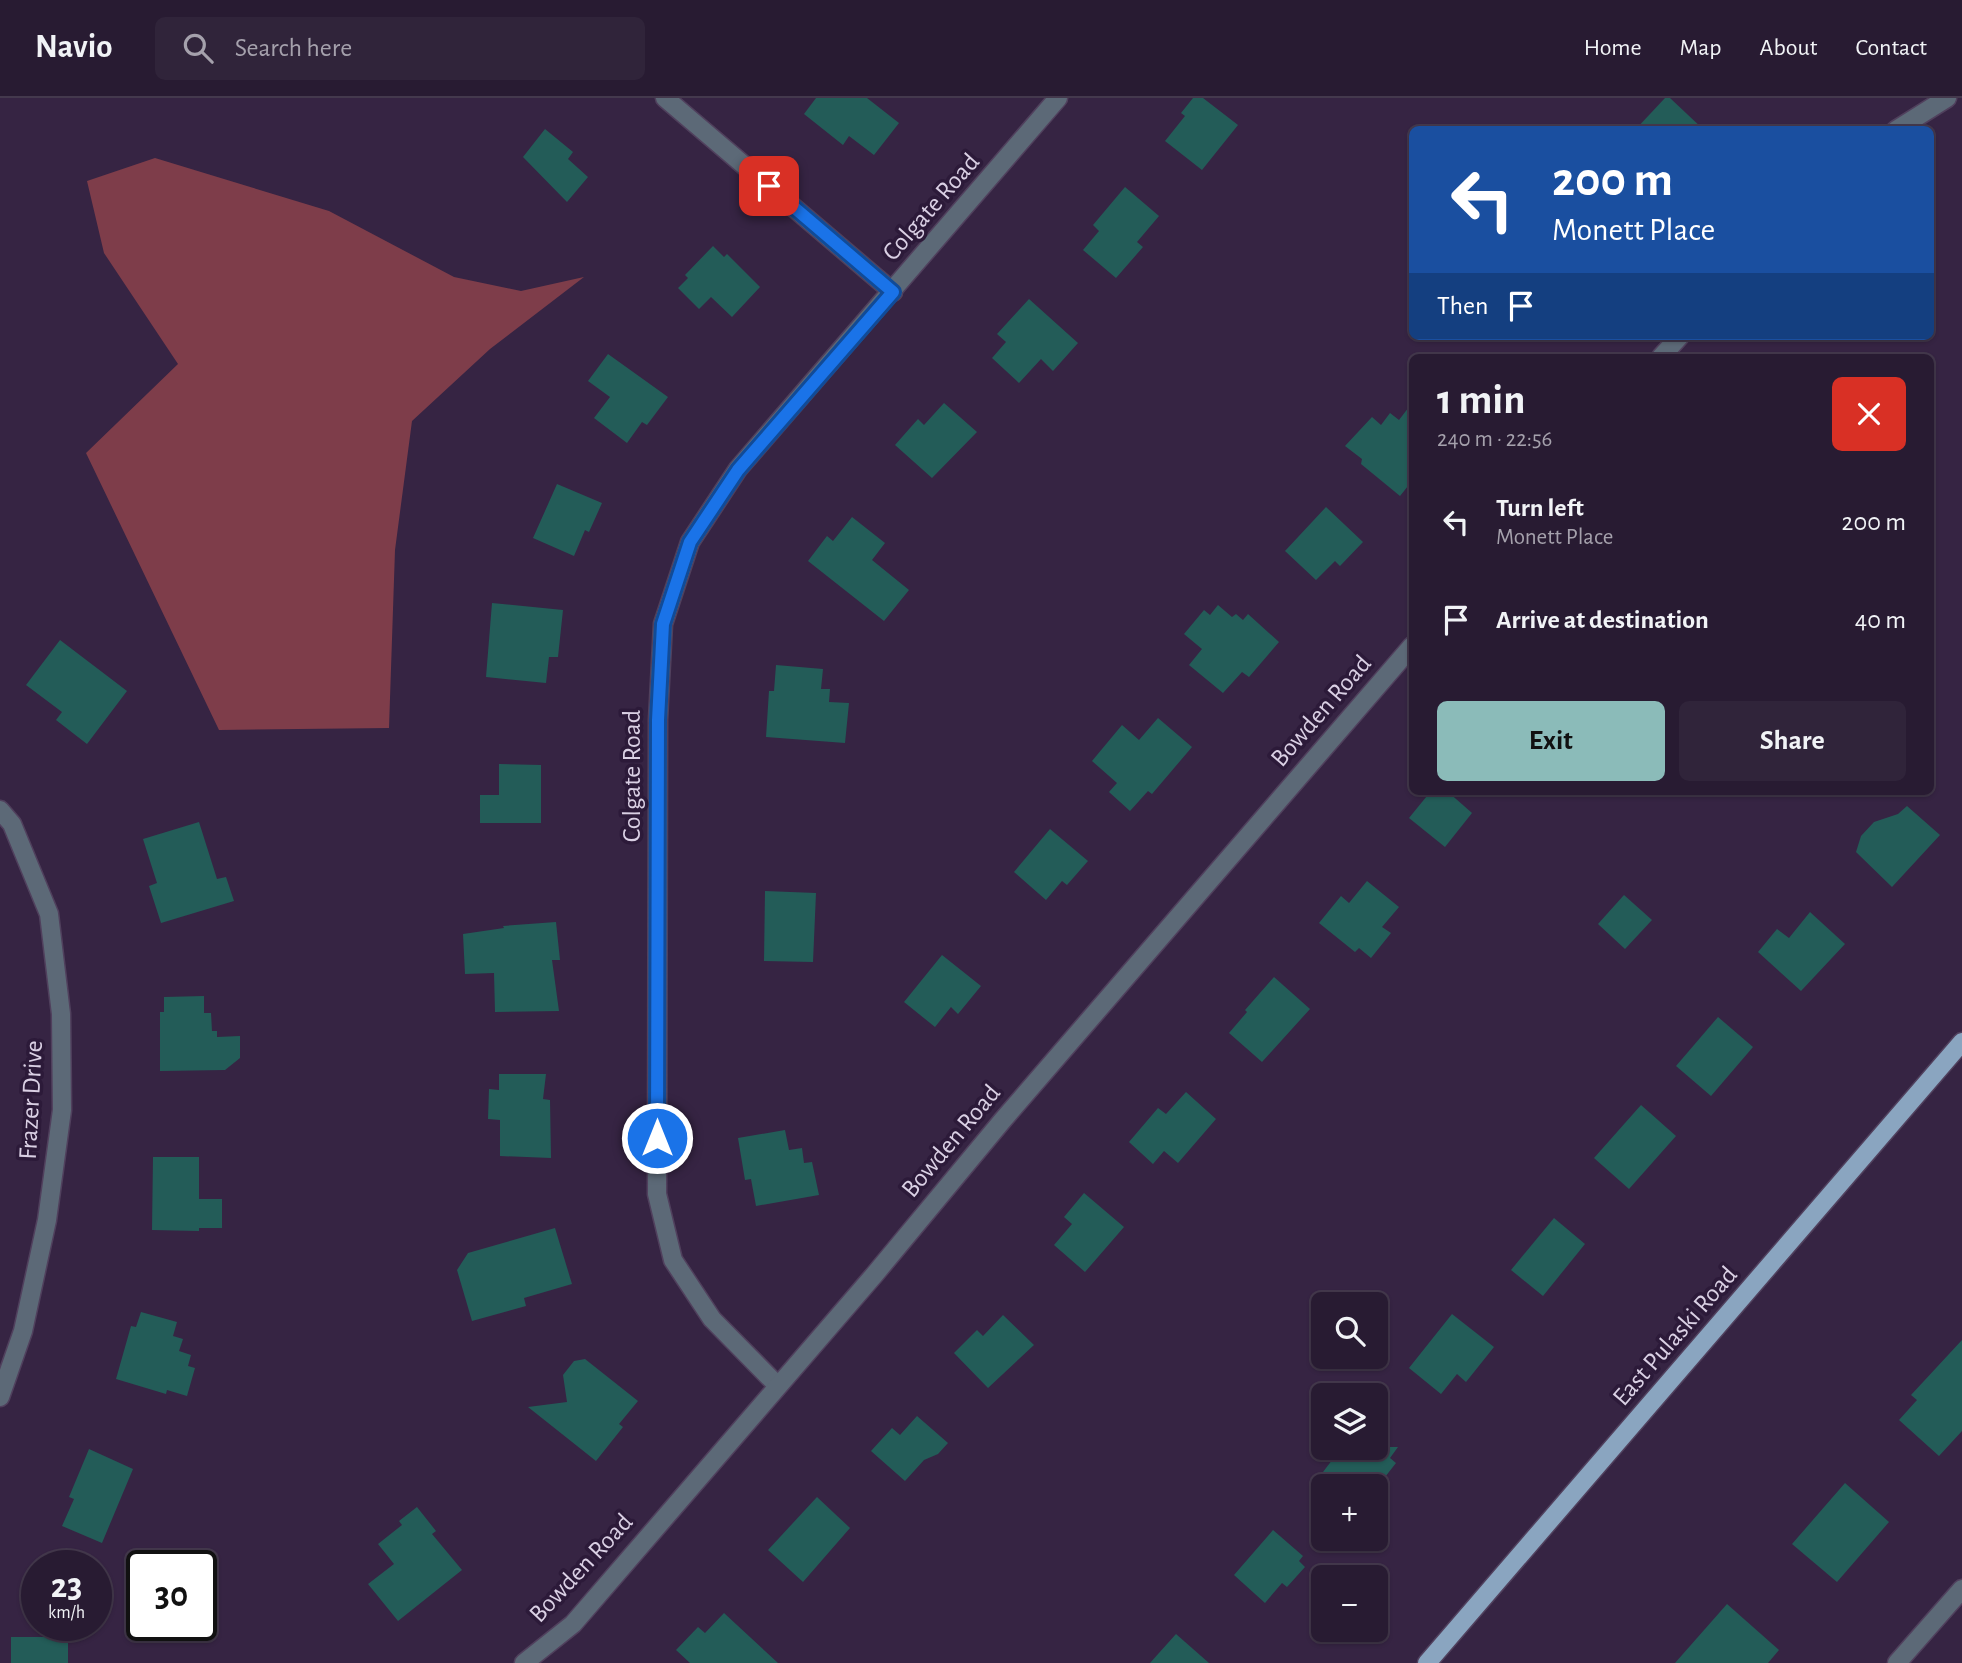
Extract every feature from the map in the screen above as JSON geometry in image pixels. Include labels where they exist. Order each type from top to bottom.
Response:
[{"type":"main road","name":"East Pulaski Road","points":[[1427,1663],[1962,1042]]},
{"type":"street","points":[[665,98],[893,292]]},
{"type":"street","name":"Colgate Road","points":[[777,1385],[712,1319],[673,1260],[657,1194],[658,720],[663,624],[690,542],[738,470],[1058,98]]},
{"type":"street","points":[[1902,126],[1947,98]]},
{"type":"street","points":[[1664,354],[1676,340]]},
{"type":"street","name":"Bowden Road","points":[[524,1663],[572,1624],[1409,649]]},
{"type":"street","name":"Frazer Drive","points":[[0,810],[12,824],[49,914],[61,1014],[62,1110],[44,1232],[23,1331],[0,1397]]},
{"type":"street","points":[[1897,1663],[1962,1589]]},
{"type":"shaded area","points":[[155,158],[329,211],[454,277],[521,291],[584,277],[490,349],[412,421],[395,550],[389,728],[219,730],[86,453],[178,364],[104,253],[87,181]]},
{"type":"building","points":[[816,98],[867,98],[899,123],[874,155],[849,136],[843,145],[804,114]]},
{"type":"building","points":[[1193,98],[1203,98],[1238,125],[1202,170],[1165,141],[1185,116],[1181,113]]},
{"type":"building","points":[[1665,98],[1670,98],[1700,126],[1639,126]]},
{"type":"building","points":[[545,129],[573,152],[568,159],[588,177],[567,202],[523,157]]},
{"type":"building","points":[[1125,187],[1159,216],[1137,242],[1143,247],[1116,278],[1083,250],[1099,231],[1093,225]]},
{"type":"building","points":[[713,246],[724,257],[727,254],[760,287],[732,317],[711,297],[699,309],[678,288],[688,278],[685,275]]},
{"type":"building","points":[[1029,299],[1078,343],[1053,371],[1041,359],[1019,383],[992,358],[1006,342],[997,334]]},
{"type":"building","points":[[608,354],[668,397],[647,425],[642,422],[627,443],[594,418],[610,397],[588,381]]},
{"type":"building","points":[[944,403],[977,432],[932,478],[895,445],[918,419],[924,425]]},
{"type":"building","points":[[1409,407],[1409,485],[1400,496],[1361,464],[1362,459],[1345,446],[1372,417],[1381,425],[1390,413],[1399,420]]},
{"type":"building","points":[[557,484],[602,503],[589,532],[585,530],[574,556],[533,538]]},
{"type":"building","points":[[1326,507],[1363,542],[1340,566],[1335,561],[1316,580],[1285,551]]},
{"type":"building","points":[[852,517],[885,543],[872,560],[909,590],[884,621],[808,561],[827,536],[833,541]]},
{"type":"building","points":[[492,603],[563,610],[558,657],[549,657],[546,683],[486,677]]},
{"type":"building","points":[[1218,605],[1232,617],[1236,614],[1243,620],[1248,614],[1279,642],[1249,677],[1242,672],[1223,693],[1189,665],[1202,649],[1184,634],[1204,610],[1210,615]]},
{"type":"building","points":[[60,640],[127,691],[87,744],[56,720],[62,712],[26,685]]},
{"type":"building","points":[[776,665],[823,669],[821,689],[830,689],[829,702],[849,703],[845,743],[766,737],[769,691],[774,691]]},
{"type":"building","points":[[1158,718],[1192,747],[1152,794],[1148,791],[1130,811],[1109,792],[1117,783],[1092,761],[1122,725],[1139,740]]},
{"type":"building","points":[[499,764],[541,765],[541,823],[480,823],[480,795],[499,795]]},
{"type":"building","points":[[1428,795],[1452,795],[1472,813],[1445,847],[1409,818]]},
{"type":"building","points":[[1907,806],[1940,835],[1892,887],[1856,852],[1861,836],[1874,822],[1898,814]]},
{"type":"building","points":[[199,822],[217,879],[226,877],[234,901],[161,923],[149,886],[157,883],[143,839]]},
{"type":"building","points":[[1050,829],[1088,861],[1067,885],[1062,881],[1046,900],[1014,872]]},
{"type":"building","points":[[1367,881],[1399,907],[1382,927],[1391,933],[1371,958],[1359,948],[1355,952],[1319,923],[1341,896],[1349,903]]},
{"type":"building","points":[[765,891],[816,893],[813,962],[764,961]]},
{"type":"building","points":[[1624,895],[1652,920],[1625,949],[1598,924]]},
{"type":"building","points":[[1810,912],[1845,944],[1801,991],[1758,952],[1777,929],[1789,938]]},
{"type":"building","points":[[556,922],[560,960],[552,960],[559,1011],[495,1012],[494,973],[465,974],[463,934],[504,928],[503,926]]},
{"type":"building","points":[[942,955],[981,986],[958,1014],[951,1007],[935,1027],[904,1002]]},
{"type":"building","points":[[1274,977],[1310,1009],[1262,1062],[1229,1033]]},
{"type":"building","points":[[204,996],[204,1013],[211,1013],[212,1031],[217,1031],[217,1037],[240,1036],[240,1058],[225,1070],[160,1071],[160,1012],[164,1012],[164,997]]},
{"type":"building","points":[[1718,1017],[1753,1047],[1711,1096],[1676,1066]]},
{"type":"building","points":[[499,1074],[546,1074],[543,1099],[550,1100],[551,1158],[500,1156],[500,1120],[488,1119],[489,1089],[499,1090]]},
{"type":"building","points":[[1186,1092],[1216,1119],[1178,1163],[1164,1151],[1153,1164],[1129,1142],[1158,1108],[1166,1114]]},
{"type":"building","points":[[1641,1105],[1676,1136],[1629,1189],[1594,1158]]},
{"type":"building","points":[[785,1130],[789,1150],[802,1148],[804,1163],[812,1162],[819,1195],[756,1206],[751,1179],[745,1180],[738,1138]]},
{"type":"building","points":[[153,1157],[199,1157],[199,1199],[222,1199],[222,1228],[199,1228],[199,1231],[152,1230]]},
{"type":"building","points":[[1084,1193],[1124,1227],[1085,1272],[1054,1245],[1072,1224],[1064,1217]]},
{"type":"building","points":[[1554,1218],[1585,1244],[1543,1296],[1511,1270]]},
{"type":"building","points":[[555,1228],[572,1284],[524,1298],[526,1306],[472,1321],[457,1270],[468,1253]]},
{"type":"building","points":[[141,1312],[177,1322],[173,1336],[183,1339],[179,1351],[191,1355],[188,1366],[195,1368],[187,1396],[167,1390],[166,1394],[116,1379],[131,1326],[136,1327]]},
{"type":"building","points":[[1452,1314],[1494,1347],[1466,1382],[1457,1374],[1441,1394],[1409,1368]]},
{"type":"building","points":[[1003,1315],[1034,1345],[988,1388],[954,1353],[977,1330],[983,1336]]},
{"type":"building","points":[[1962,1340],[1962,1431],[1939,1456],[1899,1420],[1917,1400],[1911,1395]]},
{"type":"building","points":[[585,1359],[638,1401],[619,1424],[623,1427],[596,1461],[528,1407],[567,1402],[563,1375],[574,1361]]},
{"type":"building","points":[[917,1416],[948,1443],[938,1454],[924,1460],[905,1481],[871,1451],[892,1428],[900,1435]]},
{"type":"building","points":[[1388,1447],[1398,1447],[1390,1458],[1396,1463],[1387,1474],[1323,1472],[1332,1460],[1388,1460]]},
{"type":"building","points":[[89,1449],[133,1469],[102,1543],[62,1526],[74,1499],[69,1497]]},
{"type":"building","points":[[1845,1483],[1889,1522],[1837,1582],[1792,1544]]},
{"type":"building","points":[[817,1497],[850,1528],[803,1582],[768,1550]]},
{"type":"building","points":[[417,1507],[436,1531],[432,1534],[462,1570],[398,1621],[368,1584],[394,1564],[378,1544],[402,1525],[399,1521]]},
{"type":"building","points":[[1273,1530],[1303,1556],[1299,1561],[1305,1567],[1287,1587],[1282,1583],[1265,1603],[1234,1575]]},
{"type":"building","points":[[1727,1604],[1779,1650],[1768,1663],[1675,1663]]},
{"type":"building","points":[[724,1613],[778,1663],[690,1663],[676,1650],[698,1627],[705,1633]]},
{"type":"building","points":[[1176,1634],[1209,1663],[1150,1663]]},
{"type":"building","points":[[11,1637],[21,1637],[21,1641],[68,1641],[68,1663],[11,1663]]},
{"type":"route","points":[[657,1138],[658,720],[663,624],[690,542],[738,470],[893,292],[769,186]]}]
